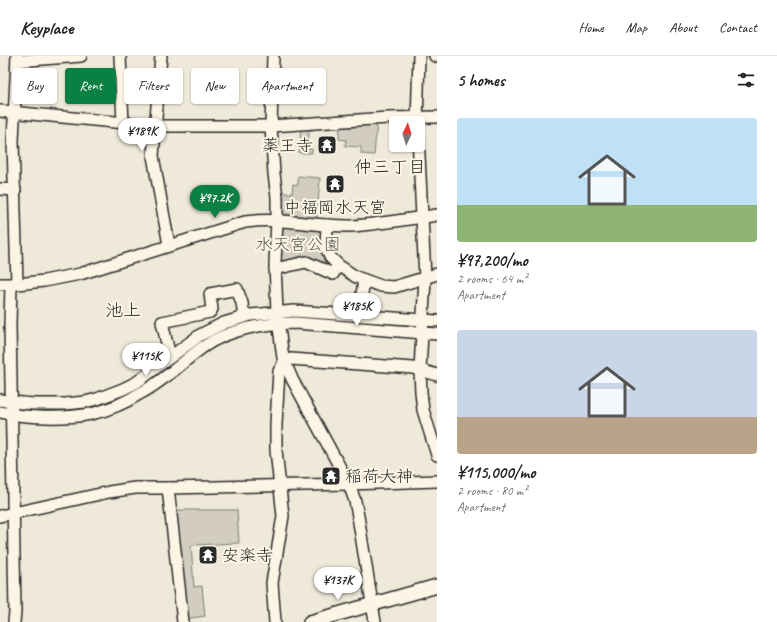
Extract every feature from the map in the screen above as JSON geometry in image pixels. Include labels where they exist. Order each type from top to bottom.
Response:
[{"type":"main road","points":[[310,622],[437,586]]},
{"type":"street","points":[[14,622],[16,612],[9,284],[15,190],[13,142],[17,58],[81,56]]},
{"type":"street","points":[[120,56],[123,123]]},
{"type":"street","points":[[161,56],[153,156],[169,245]]},
{"type":"street","points":[[273,56],[271,126],[277,197],[275,269],[278,317],[284,361],[292,379],[349,484],[355,501],[375,622]]},
{"type":"street","points":[[417,116],[419,56]]},
{"type":"street","points":[[0,112],[156,126],[271,126],[389,118]]},
{"type":"street","points":[[425,119],[437,117]]},
{"type":"street","points":[[419,152],[425,278],[420,370],[421,392],[423,410],[437,455]]},
{"type":"street","points":[[0,189],[15,190]]},
{"type":"street","points":[[9,284],[44,281],[80,274],[169,245],[256,220],[277,220],[352,226],[437,215]]},
{"type":"street","points":[[327,225],[326,247],[330,257],[338,265],[356,277],[381,286],[394,287],[437,274]]},
{"type":"street","points":[[275,269],[306,262],[333,274],[338,265]]},
{"type":"street","points":[[359,315],[364,280]]},
{"type":"street","points":[[170,357],[162,322],[210,312],[212,309],[210,294],[237,289],[242,303],[244,317]]},
{"type":"street","points":[[0,412],[58,417],[81,415],[103,410],[140,394],[157,383],[205,346],[221,338],[294,311],[437,321]]},
{"type":"street","points":[[0,400],[33,404],[65,404],[85,402],[97,398],[123,389],[137,382],[200,335],[224,323],[251,315],[278,317],[307,324],[437,334]]},
{"type":"street","points":[[275,622],[272,583],[283,516],[276,450],[276,424],[279,371],[284,361],[291,359],[413,368],[437,376]]},
{"type":"street","points":[[0,516],[108,492],[135,488],[437,481]]},
{"type":"street","points":[[168,488],[183,622]]},
{"type":"green space","points":[[377,121],[374,155],[361,154],[361,147],[345,146],[346,140],[339,139],[340,124]]},
{"type":"green space","points":[[301,126],[313,128],[313,130],[309,130],[308,149],[312,149],[312,153],[299,153]]},
{"type":"green space","points":[[298,176],[320,178],[316,220],[283,214],[281,193],[292,193],[293,184],[298,185]]},
{"type":"green space","name":"水天宮公園","points":[[286,225],[325,231],[333,269],[280,266],[282,229]]},
{"type":"green space","points":[[173,510],[237,510],[239,543],[191,545],[194,587],[202,586],[205,616],[185,619]]},
{"type":"place","name":"薬王寺","points":[[327,145]]},
{"type":"place","name":"中福岡水天宮","points":[[335,184]]},
{"type":"place","name":"稲荷大神","points":[[331,476]]},
{"type":"place","name":"安楽寺","points":[[208,555]]},
{"type":"district","name":"仲三丁目","points":[[390,167]]},
{"type":"district","name":"池上","points":[[123,310]]}]
